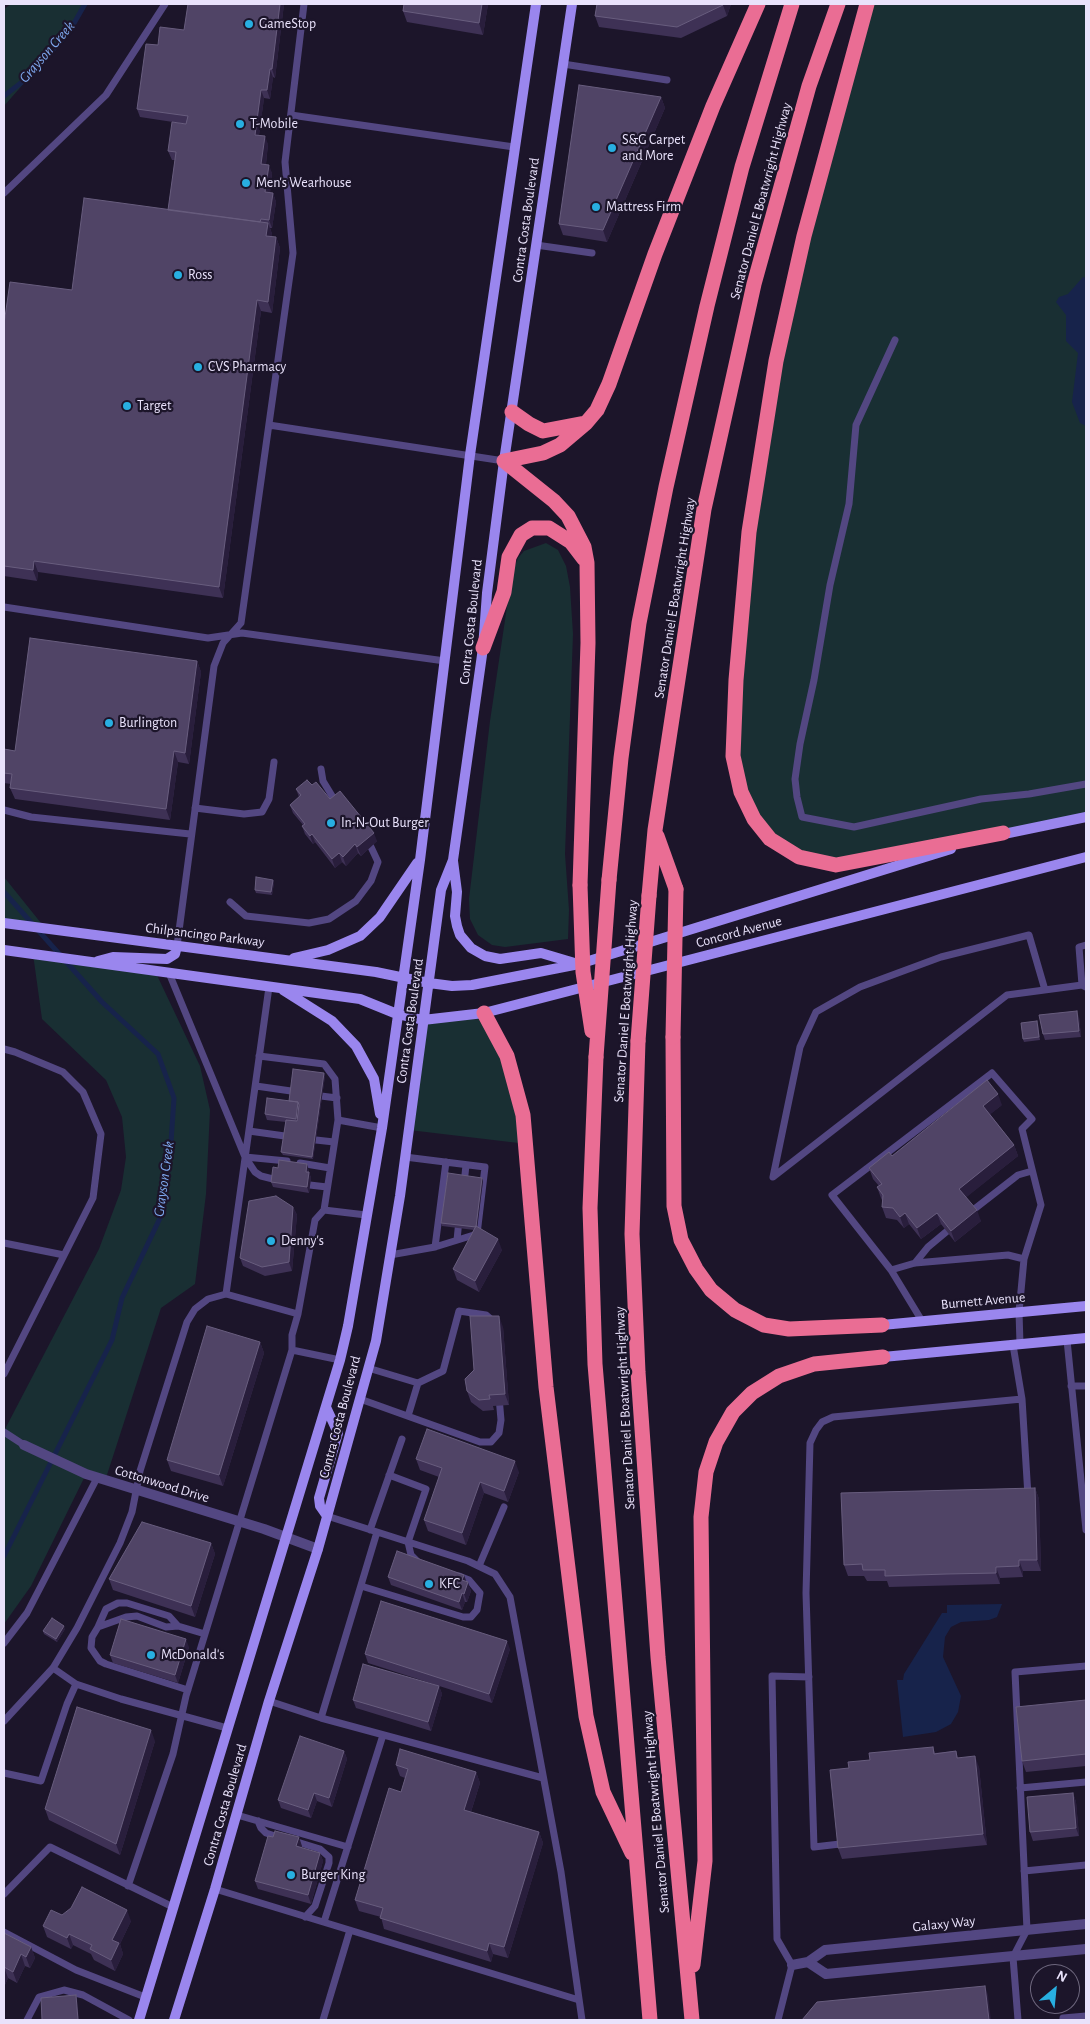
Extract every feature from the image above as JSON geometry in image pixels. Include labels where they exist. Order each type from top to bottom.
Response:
[{"type":"highway","points":[[504,461],[542,453],[560,445],[586,423],[597,410],[609,384],[655,254],[705,124],[758,4]]},
{"type":"highway","name":"Senator Daniel E Boatwright Highway","points":[[650,2020],[595,1364],[590,1208],[596,1057],[609,880],[621,758],[639,623],[666,487],[707,306],[742,167],[792,4]]},
{"type":"highway","name":"Senator Daniel E Boatwright Highway","points":[[692,2020],[658,1657],[638,1372],[632,1234],[638,1041],[655,830],[704,509],[754,284],[809,86],[838,4]]},
{"type":"highway","points":[[867,4],[804,236],[776,361],[750,532],[736,680],[733,756],[741,792],[754,819],[770,839],[799,857],[836,865],[1003,834]]},
{"type":"highway","points":[[512,412],[543,431],[586,423]]},
{"type":"highway","points":[[504,461],[554,501],[568,516],[584,546],[587,563],[588,643],[580,885],[583,972],[596,1057]]},
{"type":"highway","points":[[483,648],[504,592],[509,557],[521,535],[532,528],[549,528],[571,542],[587,563]]},
{"type":"highway","points":[[655,830],[676,889],[673,1036],[674,1206],[681,1240],[696,1269],[710,1290],[735,1310],[764,1325],[789,1329],[882,1325]]},
{"type":"highway","points":[[484,1013],[507,1056],[523,1114],[546,1387],[586,1716],[603,1792],[636,1862]]},
{"type":"highway","points":[[690,1996],[705,1861],[701,1517],[706,1472],[716,1442],[733,1412],[752,1393],[779,1376],[814,1364],[883,1357]]},
{"type":"main road","name":"Contra Costa Boulevard","points":[[139,2020],[340,1360],[348,1326],[382,1128],[401,978],[420,860],[470,455],[536,4]]},
{"type":"main road","name":"Contra Costa Boulevard","points":[[174,2020],[215,1889],[269,1701],[318,1549],[376,1341],[405,1157],[442,890],[453,860],[483,648],[487,593],[504,461],[572,4]]},
{"type":"main road","name":"Concord Avenue","points":[[401,978],[452,986],[489,983],[578,964],[1003,834],[1086,817]]},
{"type":"main road","name":"Concord Avenue","points":[[397,1014],[424,1020],[484,1013],[1086,856]]},
{"type":"main road","points":[[286,960],[328,950],[360,936],[380,917],[420,860]]},
{"type":"main road","points":[[453,860],[457,892],[457,926],[460,935],[471,948],[485,956],[500,959],[541,953],[578,964]]},
{"type":"main road","name":"Chilpancingo Parkway","points":[[4,923],[376,972],[401,978]]},
{"type":"main road","points":[[92,962],[112,957],[168,959],[174,954],[177,946]]},
{"type":"main road","points":[[4,950],[360,999],[397,1014]]},
{"type":"main road","points":[[280,988],[332,1022],[356,1046],[374,1079],[382,1128]]},
{"type":"main road","name":"Burnett Avenue","points":[[882,1325],[1086,1306]]},
{"type":"main road","points":[[883,1357],[1086,1338]]},
{"type":"main road","points":[[326,1406],[338,1433],[319,1493],[319,1503],[327,1516]]},
{"type":"street","name":"Cottonwood Drive","points":[[24,1445],[97,1478],[239,1521],[318,1549]]},
{"type":"street","name":"Galaxy Way","points":[[792,1965],[808,1962],[825,1950],[1086,1924]]},
{"type":"street","points":[[808,1962],[826,1974],[1086,1949]]},
{"type":"lane","points":[[4,193],[106,95],[165,4]]},
{"type":"lane","points":[[177,946],[190,834],[214,666],[223,643],[241,623],[294,253],[286,162],[304,4]]},
{"type":"lane","points":[[563,64],[667,80]]},
{"type":"lane","points":[[291,115],[514,148]]},
{"type":"lane","points":[[536,245],[592,253]]},
{"type":"lane","points":[[895,340],[856,425],[849,504],[830,585],[795,779],[802,817],[854,827],[981,799],[1029,794],[1086,784]]},
{"type":"lane","points":[[269,425],[504,461]]},
{"type":"lane","points":[[4,607],[208,638],[230,634],[445,660]]},
{"type":"lane","points":[[194,808],[244,814],[262,812],[269,799],[274,762]]},
{"type":"lane","points":[[321,769],[323,781],[337,804]]},
{"type":"lane","points":[[4,810],[31,817],[190,834]]},
{"type":"lane","points":[[230,902],[246,916],[308,923],[329,919],[356,901],[371,882],[378,862],[371,847]]},
{"type":"lane","points":[[1045,990],[1029,935],[941,957],[860,987],[816,1012],[800,1047],[773,1177],[1008,996],[1084,986],[1079,947],[1086,945]]},
{"type":"lane","points":[[169,973],[245,1157],[255,1172],[261,1176],[327,1187]]},
{"type":"lane","points":[[226,1294],[269,987]]},
{"type":"lane","points":[[4,1049],[62,1072],[83,1092],[101,1134],[93,1198],[4,1374]]},
{"type":"lane","points":[[128,1886],[172,1759],[188,1690],[292,1350],[292,1335],[298,1314],[315,1220],[324,1210],[338,1120],[335,1079],[324,1064],[260,1056]]},
{"type":"lane","points":[[922,1321],[891,1270],[832,1195],[992,1073],[1032,1119],[1022,1129],[1041,1205],[1024,1259],[1017,1344],[1028,1499]]},
{"type":"lane","points":[[256,1086],[337,1098]]},
{"type":"lane","points":[[338,1120],[382,1128]]},
{"type":"lane","points":[[249,1131],[334,1142]]},
{"type":"lane","points":[[245,1157],[330,1168]]},
{"type":"lane","points":[[390,1255],[435,1247],[477,1234],[485,1167],[405,1157]]},
{"type":"lane","points":[[435,1247],[446,1162]]},
{"type":"lane","points":[[463,1193],[466,1165]]},
{"type":"lane","points":[[965,1217],[1018,1175],[1032,1171]]},
{"type":"lane","points":[[324,1210],[366,1215]]},
{"type":"lane","points":[[457,1240],[460,1212]]},
{"type":"lane","points":[[914,1263],[928,1247],[958,1223]]},
{"type":"lane","points":[[4,1243],[64,1255]]},
{"type":"lane","points":[[891,1270],[914,1263],[1008,1256],[1024,1259]]},
{"type":"lane","points":[[4,1721],[53,1668],[120,1543],[138,1490],[140,1471],[187,1322],[195,1309],[208,1299],[226,1294],[298,1314]]},
{"type":"lane","points":[[368,1368],[418,1383],[443,1371],[459,1311],[486,1315],[493,1321],[494,1331]]},
{"type":"lane","points":[[1067,1340],[1086,1530]]},
{"type":"lane","points":[[292,1350],[340,1360]]},
{"type":"lane","points":[[408,1416],[418,1383]]},
{"type":"lane","points":[[1072,1386],[1086,1386]]},
{"type":"lane","points":[[360,1400],[480,1442],[491,1442],[499,1433],[501,1420],[499,1390]]},
{"type":"lane","points":[[840,1844],[814,1847],[806,1593],[810,1443],[822,1422],[833,1418],[1022,1399]]},
{"type":"lane","name":"Cottonwood Drive","points":[[4,1432],[24,1445]]},
{"type":"lane","points":[[321,1718],[361,1586],[373,1531],[389,1475],[402,1439]]},
{"type":"lane","points":[[389,1475],[426,1489],[408,1542],[411,1555],[416,1561],[425,1564]]},
{"type":"lane","points":[[4,1643],[32,1605],[97,1478]]},
{"type":"lane","points":[[479,1566],[504,1507]]},
{"type":"lane","points":[[327,1516],[479,1566],[494,1574],[510,1597],[561,1872],[582,2020]]},
{"type":"lane","points":[[361,1586],[463,1617],[471,1617],[477,1610],[480,1593],[469,1580],[452,1574]]},
{"type":"lane","points":[[178,1626],[169,1616],[127,1603],[118,1603],[106,1609],[92,1637],[91,1648],[100,1661],[106,1664],[188,1690]]},
{"type":"lane","points":[[98,1627],[126,1617],[137,1616],[166,1627],[178,1626],[205,1634]]},
{"type":"lane","points":[[1018,2020],[1013,1957],[1027,1930],[1015,1672],[1086,1666]]},
{"type":"lane","points":[[53,1668],[76,1684],[120,1699],[227,1728]]},
{"type":"lane","points":[[778,2020],[792,1965],[777,1939],[772,1676],[809,1677]]},
{"type":"lane","points":[[4,1773],[41,1781],[67,1704],[76,1684]]},
{"type":"lane","points":[[269,1701],[321,1718],[543,1778]]},
{"type":"lane","points":[[324,1922],[383,1735]]},
{"type":"lane","points":[[1020,1788],[1086,1782]]},
{"type":"lane","points":[[237,1815],[348,1847]]},
{"type":"lane","points":[[258,1821],[266,1833],[320,1849],[328,1857],[329,1863],[315,1906],[306,1917]]},
{"type":"lane","points":[[4,1894],[50,1847],[173,1907]]},
{"type":"lane","points":[[1024,1871],[1086,1865]]},
{"type":"lane","points":[[215,1889],[579,2000]]},
{"type":"lane","points":[[323,2020],[350,1930]]},
{"type":"lane","points":[[4,1932],[76,1970],[145,1997]]},
{"type":"lane","points":[[27,2020],[39,1997],[64,1990],[82,1995],[129,2020]]},
{"type":"lane","points":[[1063,2020],[1063,2018],[1086,2016]]},
{"type":"green space","points":[[11,4],[85,4],[69,32],[4,106],[4,9]]},
{"type":"green space","points":[[867,4],[1086,4],[1086,817],[836,865],[799,857],[754,819],[741,792],[736,680],[776,361]]},
{"type":"green space","points":[[546,543],[558,550],[566,566],[570,587],[573,634],[565,854],[569,910],[568,939],[505,947],[492,945],[478,935],[470,919],[469,899],[490,721],[512,573],[518,558],[524,551]]},
{"type":"green space","points":[[4,877],[45,928],[4,923]]},
{"type":"green space","points":[[33,954],[155,971],[200,1066],[210,1110],[206,1194],[195,1284],[161,1308],[105,1481],[86,1474],[31,1586],[4,1624],[4,1431],[99,1249],[121,1190],[126,1157],[122,1117],[106,1080],[42,1019]]},
{"type":"green space","points":[[484,1013],[507,1056],[527,1144],[409,1130],[423,1020]]},
{"type":"water","points":[[1083,277],[1086,278],[1086,426],[1080,423],[1072,402],[1078,353],[1066,341],[1066,315],[1056,302],[1059,297],[1068,294]]},
{"type":"water","points":[[1002,1604],[997,1617],[989,1620],[961,1622],[951,1627],[945,1637],[943,1657],[961,1696],[958,1712],[951,1724],[936,1732],[903,1737],[897,1680],[903,1680],[904,1674],[942,1613],[947,1613],[947,1605]]},
{"type":"building","points":[[188,4],[280,4],[272,69],[270,69],[267,90],[261,90],[255,135],[265,136],[261,164],[269,165],[265,192],[273,193],[269,220],[261,219],[260,222],[168,210],[176,152],[168,151],[172,122],[186,124],[188,116],[137,109],[146,44],[158,45],[160,27],[184,30]]},
{"type":"building","points":[[404,4],[482,4],[479,23],[403,11]]},
{"type":"building","points":[[597,4],[723,5],[677,27],[595,16]]},
{"type":"building","points":[[579,85],[661,97],[603,230],[559,224]]},
{"type":"building","name":"Target","points":[[84,198],[268,223],[266,236],[276,237],[268,302],[257,300],[219,587],[34,561],[33,570],[4,566],[4,324],[10,282],[72,290]]},
{"type":"building","name":"Burlington","points":[[30,638],[197,661],[185,753],[174,751],[166,809],[10,788],[12,774],[4,773],[4,749],[15,751]]},
{"type":"building","name":"In-N-Out Burger","points":[[307,780],[312,785],[316,782],[330,799],[340,791],[374,833],[357,847],[355,844],[343,857],[339,853],[332,859],[312,834],[310,836],[302,826],[305,824],[290,805],[301,795],[296,789]]},
{"type":"building","points":[[256,877],[273,880],[271,892],[255,890]]},
{"type":"building","points":[[1077,1011],[1079,1031],[1043,1034],[1039,1015]]},
{"type":"building","points":[[1037,1021],[1039,1037],[1023,1039],[1021,1023]]},
{"type":"building","points":[[293,1069],[324,1073],[312,1157],[281,1152],[286,1120],[297,1121],[298,1102],[289,1101]]},
{"type":"building","points":[[987,1080],[998,1094],[983,1106],[1014,1145],[959,1189],[977,1210],[951,1231],[937,1213],[917,1228],[905,1213],[900,1217],[893,1208],[882,1207],[883,1195],[877,1187],[882,1184],[869,1168],[889,1152],[892,1156]]},
{"type":"building","points":[[267,1098],[298,1102],[296,1119],[265,1114]]},
{"type":"building","points":[[279,1160],[307,1164],[306,1172],[309,1172],[307,1187],[271,1182],[273,1167],[278,1168]]},
{"type":"building","points":[[448,1173],[482,1178],[476,1227],[441,1223]]},
{"type":"building","name":"Denny's","points":[[276,1196],[293,1207],[289,1262],[262,1267],[240,1258],[249,1201]]},
{"type":"building","points":[[476,1226],[498,1239],[475,1281],[453,1269]]},
{"type":"building","points":[[470,1316],[499,1316],[505,1394],[489,1395],[490,1399],[479,1400],[467,1391],[465,1379],[474,1370]]},
{"type":"building","points":[[207,1326],[260,1342],[219,1475],[167,1460]]},
{"type":"building","points":[[427,1429],[515,1461],[504,1491],[480,1482],[462,1533],[424,1520],[442,1468],[416,1459]]},
{"type":"building","points":[[1035,1488],[1037,1560],[1019,1560],[1019,1566],[996,1567],[996,1573],[885,1576],[885,1570],[863,1570],[862,1564],[844,1565],[841,1493]]},
{"type":"building","points":[[142,1522],[211,1543],[191,1606],[109,1579]]},
{"type":"building","name":"KFC","points":[[397,1551],[464,1575],[462,1580],[468,1582],[459,1602],[388,1577]]},
{"type":"building","points":[[381,1601],[507,1641],[489,1694],[365,1654]]},
{"type":"building","points":[[52,1618],[64,1626],[56,1639],[43,1631]]},
{"type":"building","name":"McDonald's","points":[[121,1619],[186,1639],[175,1675],[110,1655]]},
{"type":"building","points":[[363,1664],[439,1686],[428,1722],[353,1700]]},
{"type":"building","points":[[1086,1700],[1086,1754],[1022,1761],[1016,1707]]},
{"type":"building","points":[[77,1707],[151,1730],[116,1844],[45,1809]]},
{"type":"building","points":[[300,1736],[344,1751],[329,1798],[314,1793],[308,1810],[278,1800]]},
{"type":"building","points":[[933,1747],[934,1754],[956,1751],[957,1758],[975,1756],[983,1834],[838,1848],[830,1770],[849,1768],[848,1762],[870,1760],[869,1753]]},
{"type":"building","points":[[400,1749],[476,1772],[464,1810],[539,1832],[504,1947],[489,1943],[487,1951],[380,1918],[383,1908],[355,1900],[389,1788],[401,1792],[408,1769],[396,1765]]},
{"type":"building","points":[[1073,1793],[1076,1828],[1030,1832],[1027,1797]]},
{"type":"building","name":"Burger King","points":[[275,1831],[299,1837],[296,1846],[320,1853],[308,1895],[255,1881],[268,1836],[273,1837]]},
{"type":"building","points":[[82,1887],[127,1910],[112,1940],[119,1943],[111,1960],[90,1949],[92,1945],[69,1934],[67,1938],[43,1926],[51,1910],[62,1915],[71,1908]]},
{"type":"building","points":[[4,1933],[31,1947],[26,1957],[21,1954],[13,1972],[4,1967]]},
{"type":"building","points":[[985,1986],[989,2020],[802,2020],[817,2002]]},
{"type":"building","points":[[76,1995],[78,2020],[42,2020],[41,1998]]},
{"type":"waterway","name":"Grayson Creek","points":[[4,96],[26,79],[69,32],[85,4]]},
{"type":"waterway","name":"Grayson Creek","points":[[4,892],[102,1002],[158,1054],[174,1098],[170,1157],[161,1216],[122,1298],[112,1340],[4,1556]]},
{"type":"place","name":"GameStop","points":[[249,24]]},
{"type":"place","name":"T-Mobile","points":[[240,124]]},
{"type":"place","name":"S&G Carpet and More","points":[[612,148]]},
{"type":"place","name":"Men's Wearhouse","points":[[246,183]]},
{"type":"place","name":"Mattress Firm","points":[[596,207]]},
{"type":"place","name":"Ross","points":[[178,275]]},
{"type":"place","name":"CVS Pharmacy","points":[[198,367]]},
{"type":"place","name":"Target","points":[[127,406]]},
{"type":"place","name":"Burlington","points":[[109,723]]},
{"type":"place","name":"In-N-Out Burger","points":[[331,823]]},
{"type":"place","name":"Denny's","points":[[271,1241]]},
{"type":"place","name":"KFC","points":[[429,1584]]},
{"type":"place","name":"McDonald's","points":[[151,1655]]},
{"type":"place","name":"Burger King","points":[[291,1875]]}]
